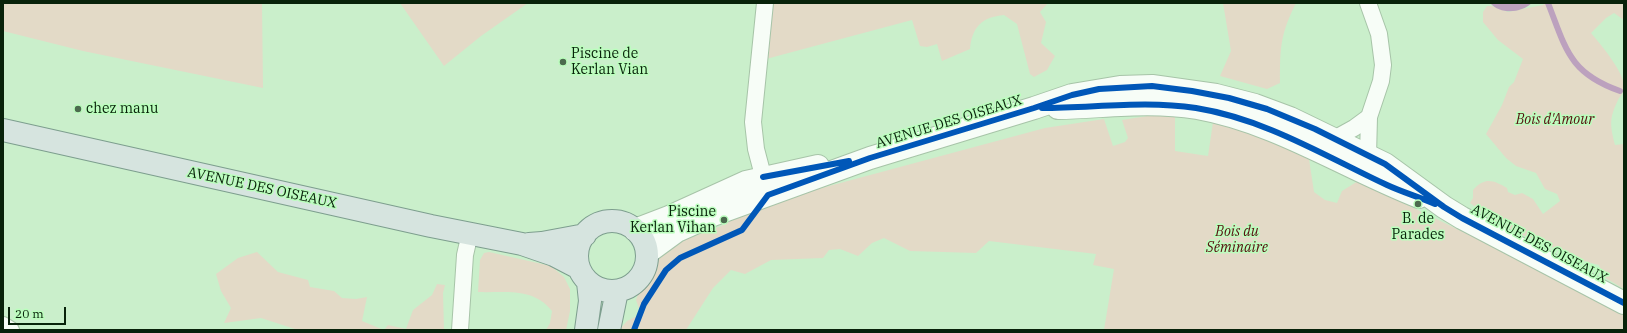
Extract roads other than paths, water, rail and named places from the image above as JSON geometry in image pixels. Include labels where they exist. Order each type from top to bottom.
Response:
[{"type":"main road","name":"AVENUE DES OISEAUX","points":[[647,253],[677,231],[713,215],[766,186],[870,158],[1034,108],[1083,108],[1137,103],[1197,108],[1253,123],[1334,149],[1368,156],[1401,174],[1444,207]]},
{"type":"main road","name":"AVENUE DES OISEAUX","points":[[3,130],[246,185],[522,244],[554,255],[584,275]]},
{"type":"main road","name":"AVENUE DES OISEAUX","points":[[1334,149],[1388,185],[1444,207],[1624,303]]},
{"type":"main road","name":"AVENUE DES OISEAUX","points":[[635,230],[746,182],[766,186]]},
{"type":"main road","points":[[584,275],[597,288],[617,291],[627,288],[639,278],[646,264],[647,253],[643,240],[635,230],[625,224],[614,222],[603,222],[593,227],[584,235],[579,245],[577,256],[584,275],[590,301],[586,330]]},
{"type":"main road","name":"AVENUE DES OISEAUX","points":[[522,244],[542,243],[584,235]]},
{"type":"main road","points":[[609,330],[617,291]]},
{"type":"street","points":[[765,3],[753,122],[756,149],[766,186]]},
{"type":"street","points":[[1368,3],[1379,34],[1383,65],[1382,81],[1369,117],[1368,156]]},
{"type":"street","points":[[1334,149],[1354,128],[1369,117]]},
{"type":"street","points":[[460,330],[466,255],[470,233]]},
{"type":"street","points":[[3,325],[11,330]]},
{"type":"waterway","points":[[1548,3],[1565,46],[1572,58],[1590,76],[1603,84],[1620,91]]},
{"type":"place","name":"Piscine de Kerlan Vian","points":[[563,62]]},
{"type":"place","name":"chez manu","points":[[78,109]]},
{"type":"place","name":"B. de Parades","points":[[1418,204]]},
{"type":"place","name":"Piscine Kerlan Vihan","points":[[724,220]]},
{"type":"park label","name":"Bois d'Amour","points":[[1555,120]]},
{"type":"park label","name":"Bois du Séminaire","points":[[1237,240]]}]
